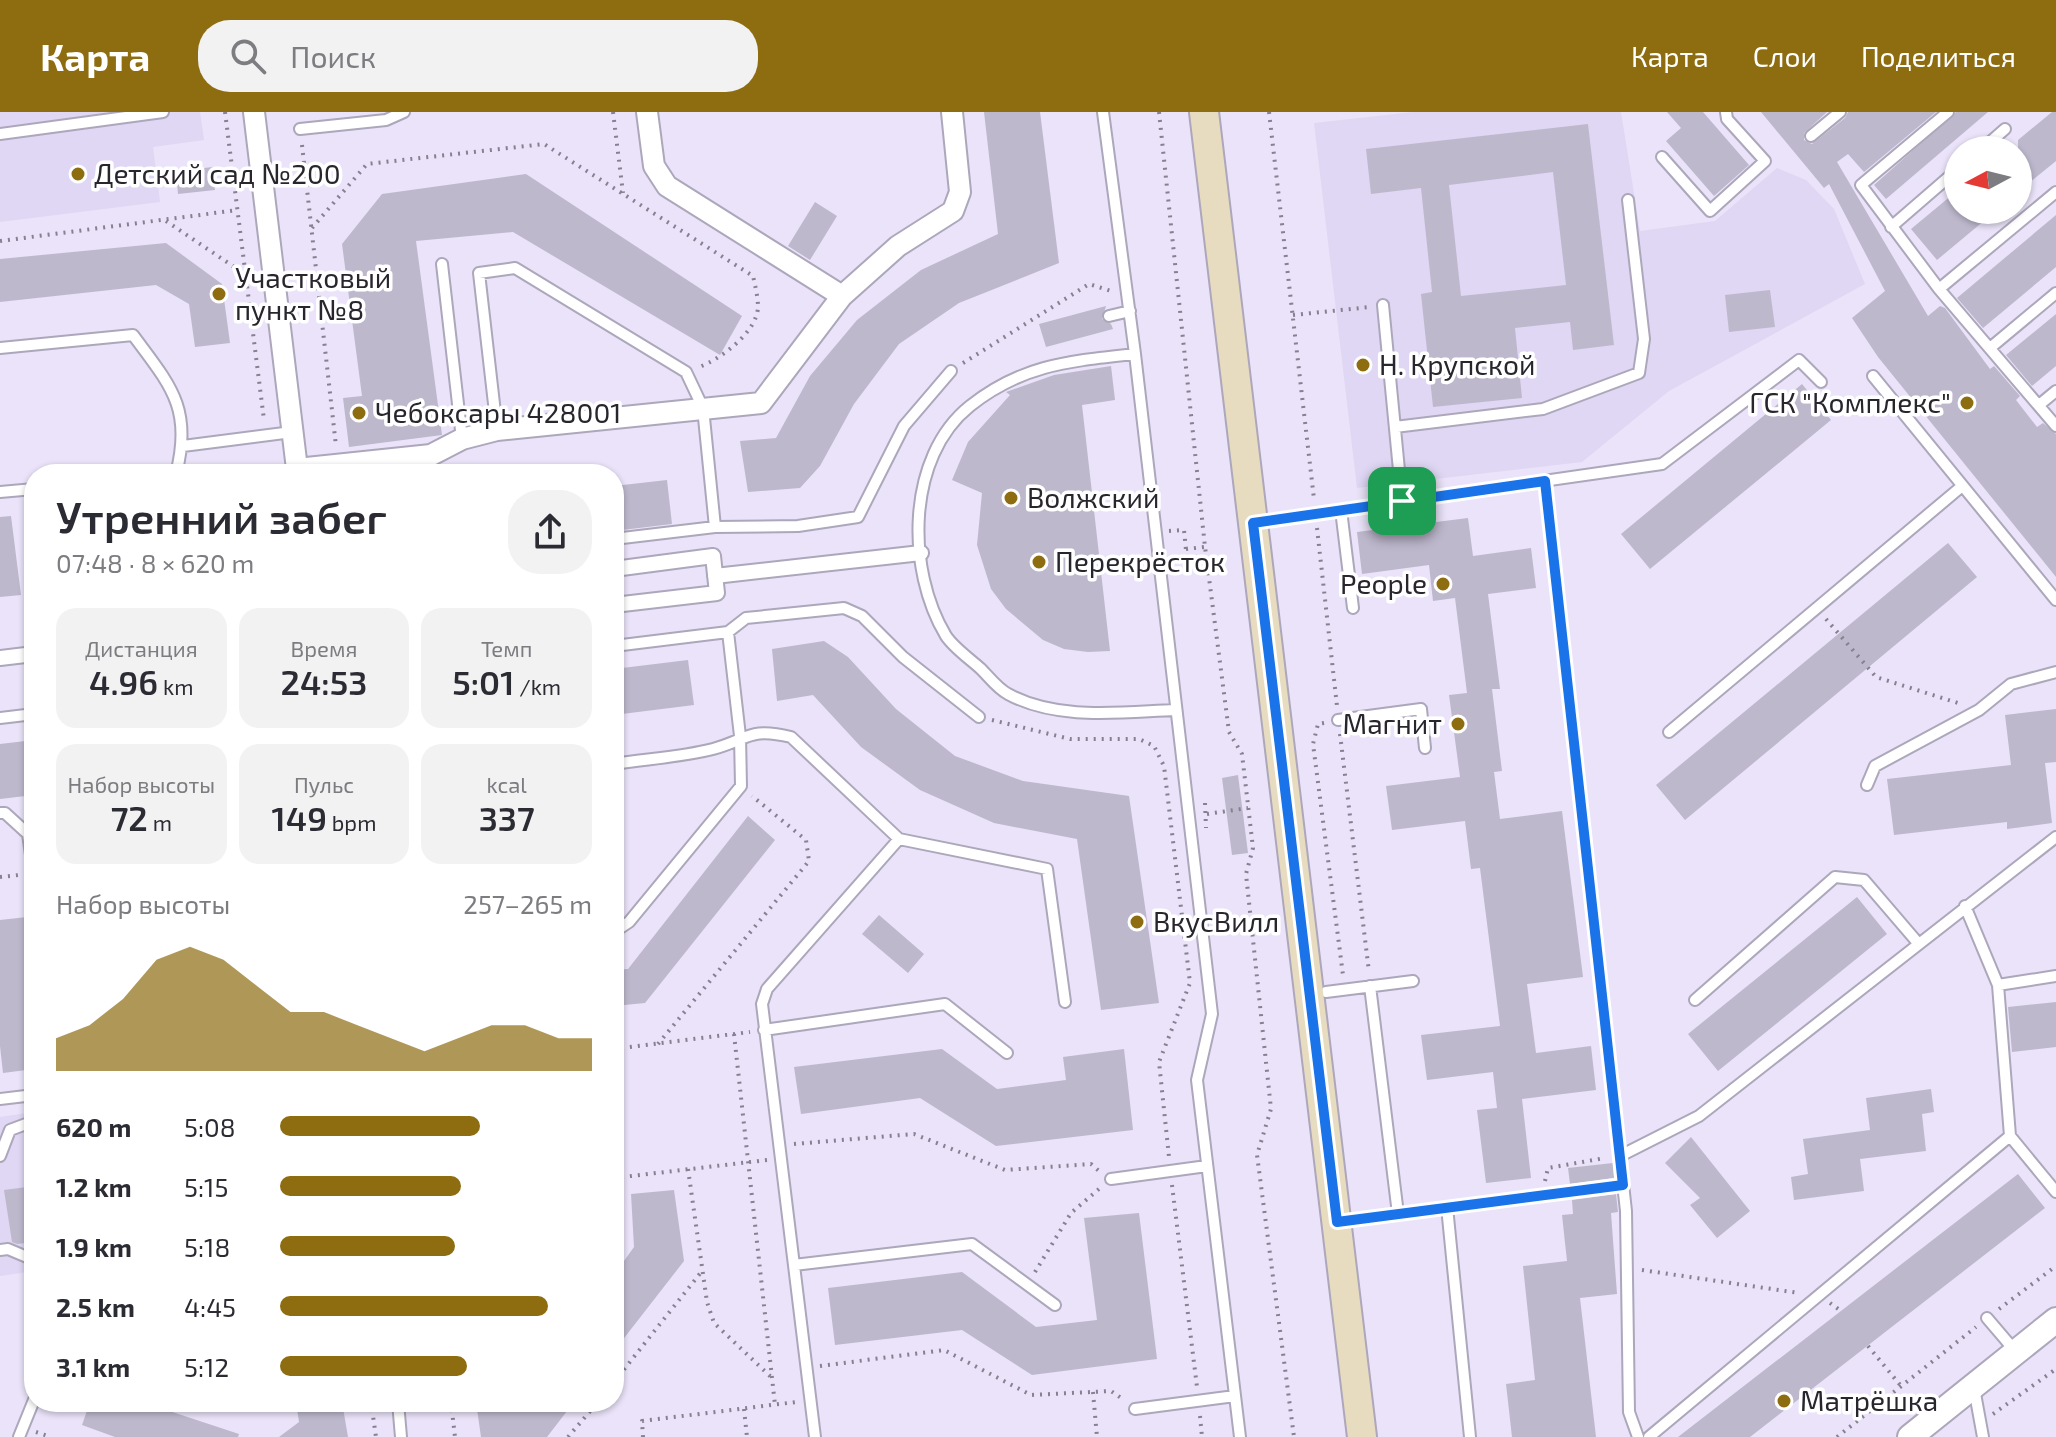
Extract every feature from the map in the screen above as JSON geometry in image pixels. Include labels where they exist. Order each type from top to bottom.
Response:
[{"type":"main road","points":[[1204,112],[1326,991],[1362,1437]]},
{"type":"main road","points":[[1222,112],[1262,522]]},
{"type":"main road","points":[[1345,1221],[1379,1437]]},
{"type":"street","points":[[254,112],[297,464]]},
{"type":"street","points":[[647,112],[654,166],[667,186],[842,296]]},
{"type":"street","points":[[338,464],[431,455],[462,439],[497,430],[761,403],[842,296],[898,246],[953,211],[960,192],[952,112]]},
{"type":"street","points":[[715,576],[921,553]]},
{"type":"street","points":[[624,568],[713,556],[717,593],[624,604]]},
{"type":"street","points":[[0,658],[24,655]]},
{"type":"street","points":[[1910,1437],[2016,1352],[2050,1329]]},
{"type":"lane","points":[[0,134],[163,112]]},
{"type":"lane","points":[[300,129],[386,120],[404,112]]},
{"type":"lane","points":[[1103,112],[1130,311],[1212,1014],[1197,1080],[1240,1437]]},
{"type":"lane","points":[[1662,157],[1710,211],[1765,161],[1727,119],[1726,112]]},
{"type":"lane","points":[[1811,136],[1840,112]]},
{"type":"lane","points":[[1948,112],[1861,185],[1939,289],[2056,426]]},
{"type":"lane","points":[[1997,136],[2005,129]]},
{"type":"lane","points":[[1891,227],[1944,181]]},
{"type":"lane","points":[[1939,289],[2056,192]]},
{"type":"lane","points":[[1395,427],[1543,409],[1639,373],[1644,339],[1628,200]]},
{"type":"lane","points":[[442,264],[462,439]]},
{"type":"lane","points":[[497,430],[479,273],[515,268],[686,372],[703,408],[715,527]]},
{"type":"lane","points":[[1990,348],[2056,293]]},
{"type":"lane","points":[[1383,305],[1402,501]]},
{"type":"lane","points":[[1109,316],[1130,311]]},
{"type":"lane","points":[[0,348],[133,335],[174,390],[183,446],[178,464]]},
{"type":"lane","points":[[1135,354],[1050,364],[1008,380],[968,407],[936,448],[921,494],[921,553],[926,591],[947,637],[1007,694],[1074,714],[1175,710]]},
{"type":"lane","points":[[1262,522],[1662,464],[1799,360],[1821,382]]},
{"type":"lane","points":[[624,538],[715,527],[798,526],[858,517],[904,426],[951,371]]},
{"type":"lane","points":[[1873,376],[2056,600]]},
{"type":"lane","points":[[2039,405],[2056,391]]},
{"type":"lane","points":[[183,446],[292,432]]},
{"type":"lane","points":[[1545,481],[1623,1185],[1629,1412],[1638,1437]]},
{"type":"lane","points":[[1669,732],[1961,487]]},
{"type":"lane","points":[[0,492],[24,490]]},
{"type":"lane","points":[[1341,510],[1353,608]]},
{"type":"lane","points":[[624,645],[728,632],[746,618],[844,608],[862,616],[903,657],[979,717]]},
{"type":"lane","points":[[624,925],[741,786],[740,736],[728,632]]},
{"type":"lane","points":[[1867,785],[1875,766],[1979,710],[2011,684],[2056,672]]},
{"type":"lane","points":[[1338,720],[1421,709],[1425,748]]},
{"type":"lane","points":[[0,718],[24,715]]},
{"type":"lane","points":[[624,763],[715,749],[740,736],[770,732],[791,737],[899,839],[1047,869],[1065,1002]]},
{"type":"lane","points":[[0,813],[5,813],[24,828]]},
{"type":"lane","points":[[1620,1156],[1699,1116],[2056,837]]},
{"type":"lane","points":[[815,1437],[762,1004],[767,989],[899,839]]},
{"type":"lane","points":[[1695,1000],[1835,877],[1864,880],[1918,943]]},
{"type":"lane","points":[[1965,906],[1998,985],[2010,1136],[2056,1192]]},
{"type":"lane","points":[[1998,985],[2056,976]]},
{"type":"lane","points":[[1326,991],[1413,981]]},
{"type":"lane","points":[[1370,986],[1398,1214]]},
{"type":"lane","points":[[764,1030],[945,1004],[1007,1053]]},
{"type":"lane","points":[[0,1099],[24,1096]]},
{"type":"lane","points":[[0,1156],[10,1130],[24,1125]]},
{"type":"lane","points":[[1649,1437],[1821,1297],[2010,1136]]},
{"type":"lane","points":[[1111,1179],[1207,1166]]},
{"type":"lane","points":[[1345,1221],[1623,1185]]},
{"type":"lane","points":[[1447,1207],[1470,1437]]},
{"type":"lane","points":[[794,1265],[972,1244],[1055,1305]]},
{"type":"lane","points":[[0,1250],[8,1249],[24,1256]]},
{"type":"lane","points":[[1987,1318],[2016,1352]]},
{"type":"lane","points":[[1973,1386],[1983,1437]]},
{"type":"lane","points":[[1135,1409],[1235,1396]]},
{"type":"lane","points":[[19,1437],[29,1412]]},
{"type":"lane","points":[[399,1412],[401,1437]]},
{"type":"path","points":[[225,112],[266,435]]},
{"type":"path","points":[[613,112],[623,193]]},
{"type":"path","points":[[1159,112],[1205,547],[1229,732],[1242,754],[1253,848],[1246,874],[1271,1109],[1257,1155],[1294,1437]]},
{"type":"path","points":[[1269,112],[1315,505]]},
{"type":"path","points":[[300,129],[338,464]]},
{"type":"path","points":[[312,228],[367,164],[544,144],[753,276],[758,309],[738,342],[717,361],[686,372]]},
{"type":"path","points":[[0,241],[238,210]]},
{"type":"path","points":[[166,221],[246,275]]},
{"type":"path","points":[[974,355],[1089,284],[1127,296]]},
{"type":"path","points":[[1293,315],[1348,309]]},
{"type":"path","points":[[1317,521],[1370,986]]},
{"type":"path","points":[[1184,530],[1187,560]]},
{"type":"path","points":[[1186,549],[1205,547]]},
{"type":"path","points":[[1817,608],[1876,677],[1979,710]]},
{"type":"path","points":[[979,717],[1070,739],[1139,739],[1154,746],[1164,766],[1190,983],[1159,1062],[1202,1437]]},
{"type":"path","points":[[1326,991],[1313,744],[1318,724],[1338,720]]},
{"type":"path","points":[[1305,746],[1313,744]]},
{"type":"path","points":[[1242,754],[1258,752]]},
{"type":"path","points":[[658,1044],[809,861],[806,840],[741,786]]},
{"type":"path","points":[[1207,814],[1248,808]]},
{"type":"path","points":[[624,1048],[764,1030]]},
{"type":"path","points":[[734,1034],[775,1405]]},
{"type":"path","points":[[779,1145],[914,1134],[1005,1170],[1091,1164],[1111,1179],[1071,1213],[1028,1284]]},
{"type":"path","points":[[1542,1195],[1548,1168],[1620,1156]]},
{"type":"path","points":[[624,1177],[781,1159]]},
{"type":"path","points":[[688,1169],[702,1271],[714,1323],[772,1379]]},
{"type":"path","points":[[1837,1437],[2056,1266]]},
{"type":"path","points":[[1625,1267],[1821,1297],[1841,1311]]},
{"type":"path","points":[[624,1369],[702,1271]]},
{"type":"path","points":[[1868,1346],[1901,1386]]},
{"type":"path","points":[[807,1368],[944,1350],[1031,1395],[1111,1391],[1135,1409]]},
{"type":"path","points":[[1980,1423],[2056,1369]]},
{"type":"path","points":[[1093,1392],[1097,1437]]},
{"type":"path","points":[[643,1437],[642,1421],[811,1401]]},
{"type":"path","points":[[744,1409],[747,1437]]},
{"type":"path","points":[[372,1412],[376,1437]]},
{"type":"path","points":[[452,1412],[455,1437]]},
{"type":"path","points":[[568,1437],[589,1412]]},
{"type":"shaded area","name":"Детский сад №200","points":[[0,112],[200,112],[204,140],[153,147],[160,202],[0,222]]},
{"type":"shaded area","points":[[1413,112],[1621,112],[1640,231],[1715,221],[1777,168],[1806,180],[1834,209],[1865,284],[1669,391],[1582,462],[1357,488],[1314,123]]},
{"type":"shaded area","points":[[24,1113],[24,1272],[0,1276],[0,1117]]},
{"type":"building","points":[[984,112],[1040,112],[1059,263],[959,303],[899,344],[854,404],[820,466],[800,488],[748,492],[740,441],[776,438],[810,376],[857,320],[921,270],[998,234]]},
{"type":"building","points":[[1667,112],[1703,112],[1749,165],[1714,196],[1666,141],[1681,128]]},
{"type":"building","name":"ГСК \"Комплекс\"","points":[[1761,112],[1827,112],[1804,133],[1804,140],[1812,144],[1845,118],[1848,112],[1936,112],[1864,172],[1848,154],[1837,162],[1928,316],[1940,306],[1945,308],[1990,369],[1994,366],[2020,396],[2016,400],[2037,427],[2043,423],[2056,434],[2056,577],[1878,357],[1852,318],[1885,291],[1829,184],[1824,188]]},
{"type":"building","points":[[1956,112],[1988,112],[1960,136],[1944,136],[1944,150],[1886,199],[1874,185]]},
{"type":"building","points":[[2056,112],[2056,161],[2032,181],[2032,136],[2023,136]]},
{"type":"building","points":[[1588,124],[1614,345],[1573,350],[1570,322],[1515,328],[1522,398],[1433,407],[1421,294],[1432,292],[1421,188],[1371,194],[1366,149]],"holes":[[[1553,172],[1566,285],[1461,296],[1449,185]]]},
{"type":"building","points":[[213,167],[215,190],[178,194],[176,171]]},
{"type":"building","points":[[526,174],[742,316],[720,355],[513,232],[416,241],[442,435],[349,447],[343,398],[362,396],[342,244],[382,194]]},
{"type":"building","points":[[815,202],[837,216],[810,260],[788,246]]},
{"type":"building","points":[[1944,202],[1944,224],[1980,224],[1937,260],[1911,229]]},
{"type":"building","points":[[2056,215],[2056,267],[1983,328],[1957,298]]},
{"type":"building","points":[[166,243],[222,284],[230,343],[195,347],[189,304],[156,285],[0,302],[0,259]]},
{"type":"building","points":[[1770,290],[1775,327],[1729,332],[1725,295]]},
{"type":"building","points":[[1106,306],[1102,319],[1113,329],[1046,347],[1039,324]]},
{"type":"building","points":[[2056,314],[2056,366],[2032,386],[2006,355]]},
{"type":"building","name":"Волжский","points":[[1111,366],[1115,400],[1082,405],[1110,651],[1088,652],[1064,649],[1043,640],[1006,609],[991,589],[977,545],[982,493],[952,480],[968,442],[1010,395],[1006,392],[1054,375]]},
{"type":"building","points":[[1802,384],[1831,420],[1650,569],[1621,534]]},
{"type":"building","points":[[667,480],[672,524],[624,530],[624,485]]},
{"type":"building","points":[[11,516],[21,595],[0,597],[0,517]]},
{"type":"building","points":[[1468,518],[1473,556],[1531,548],[1536,588],[1488,594],[1500,689],[1492,689],[1502,771],[1494,772],[1500,819],[1562,811],[1583,977],[1527,984],[1536,1053],[1591,1046],[1596,1090],[1522,1099],[1531,1178],[1486,1183],[1477,1110],[1497,1108],[1493,1072],[1427,1080],[1421,1035],[1500,1026],[1480,868],[1471,869],[1465,821],[1392,830],[1386,786],[1460,777],[1449,695],[1467,693],[1455,598],[1433,601],[1429,565],[1362,574],[1357,532]]},
{"type":"building","points":[[1948,543],[1977,577],[1685,820],[1656,785]]},
{"type":"building","points":[[824,641],[848,657],[896,709],[955,756],[1023,781],[1129,796],[1159,1003],[1101,1010],[1077,839],[994,823],[920,790],[861,747],[813,695],[777,701],[772,649]]},
{"type":"building","points":[[688,660],[694,705],[624,714],[624,668]]},
{"type":"building","points":[[2056,709],[2056,762],[2045,763],[2052,823],[2007,829],[2007,822],[1894,835],[1887,779],[2011,765],[2005,715]]},
{"type":"building","points":[[24,741],[24,796],[0,799],[0,744]]},
{"type":"building","points":[[1238,775],[1248,853],[1232,855],[1222,778]]},
{"type":"building","points":[[748,816],[775,840],[645,1003],[624,1005],[624,969],[628,969]]},
{"type":"building","points":[[1857,897],[1887,934],[1718,1071],[1688,1034]]},
{"type":"building","points":[[879,915],[924,954],[908,973],[862,934]]},
{"type":"building","points":[[24,917],[24,1070],[3,1073],[0,1046],[0,920]]},
{"type":"building","points":[[2056,1002],[2056,1047],[2012,1052],[2008,1007]]},
{"type":"building","points":[[942,1049],[997,1089],[1066,1080],[1063,1057],[1124,1049],[1133,1130],[996,1146],[920,1098],[801,1114],[794,1067]]},
{"type":"building","points":[[1931,1089],[1934,1112],[1922,1114],[1926,1151],[1860,1159],[1864,1191],[1794,1200],[1791,1177],[1808,1174],[1803,1139],[1870,1130],[1866,1098]]},
{"type":"building","points":[[1691,1137],[1750,1211],[1717,1238],[1690,1205],[1700,1198],[1665,1163]]},
{"type":"building","points":[[1613,1163],[1614,1178],[1570,1184],[1568,1168]]},
{"type":"building","points":[[2018,1174],[2045,1208],[1750,1437],[1678,1437]]},
{"type":"building","points":[[24,1187],[24,1243],[12,1242],[4,1190]]},
{"type":"building","points":[[674,1190],[684,1261],[624,1338],[624,1261],[634,1247],[631,1194]]},
{"type":"building","points":[[1616,1194],[1618,1212],[1611,1213],[1617,1294],[1580,1298],[1596,1437],[1512,1437],[1506,1384],[1535,1380],[1523,1266],[1567,1261],[1562,1215],[1573,1214],[1572,1200]]},
{"type":"building","points":[[1139,1213],[1157,1359],[1032,1375],[962,1330],[835,1345],[828,1288],[962,1272],[1036,1327],[1097,1320],[1084,1218]]},
{"type":"building","points":[[87,1412],[172,1412],[239,1434],[238,1437],[115,1437],[82,1425]]},
{"type":"building","points":[[298,1412],[344,1412],[348,1437],[279,1437],[299,1422]]},
{"type":"building","points":[[477,1412],[566,1412],[547,1437],[481,1437]]},
{"type":"place","name":"Детский сад №200","points":[[78,174]]},
{"type":"place","name":"Участковый пункт №8","points":[[219,294]]},
{"type":"place","name":"Н. Крупской","points":[[1363,365]]},
{"type":"place","name":"ГСК \"Комплекс\"","points":[[1967,403]]},
{"type":"place","name":"Чебоксары 428001","points":[[359,413]]},
{"type":"place","name":"Волжский","points":[[1011,498]]},
{"type":"place","name":"Перекрёсток","points":[[1039,562]]},
{"type":"place","name":"People","points":[[1443,584]]},
{"type":"place","name":"Магнит","points":[[1458,724]]},
{"type":"place","name":"ВкусВилл","points":[[1137,922]]},
{"type":"place","name":"Матрёшка","points":[[1784,1401]]},
{"type":"route","points":[[1545,481],[1623,1185],[1337,1222],[1253,523],[1402,501],[1545,481]]}]
